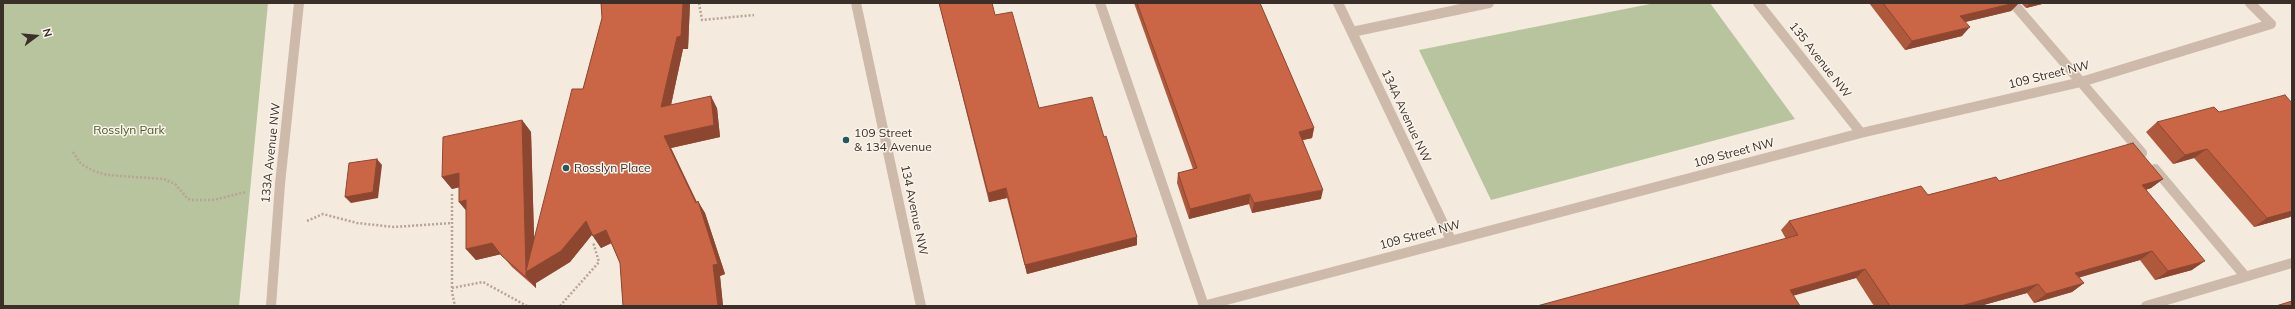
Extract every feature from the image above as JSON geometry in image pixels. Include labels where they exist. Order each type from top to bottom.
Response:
[{"type":"street","name":"133A Avenue NW","points":[[271,306],[280,184],[299,3]]},
{"type":"street","name":"134 Avenue NW","points":[[856,3],[921,306]]},
{"type":"street","points":[[1100,3],[1204,306]]},
{"type":"street","name":"134A Avenue NW","points":[[1338,3],[1450,240]]},
{"type":"street","points":[[1352,32],[1489,3]]},
{"type":"street","name":"135 Avenue NW","points":[[1758,3],[1861,134]]},
{"type":"street","points":[[2013,3],[2245,276]]},
{"type":"street","name":"109 Street NW","points":[[1204,306],[1450,240],[1861,134],[2081,82],[2271,24],[2250,3]]},
{"type":"street","points":[[2146,306],[2292,262]]},
{"type":"path","points":[[699,3],[702,20],[754,15]]},
{"type":"path","points":[[73,152],[81,164],[94,171],[107,175],[153,177],[164,180],[176,184],[188,199],[192,200],[213,200],[246,192]]},
{"type":"path","points":[[452,194],[452,288],[455,306]]},
{"type":"path","points":[[307,220],[322,214],[357,223],[394,227],[452,223]]},
{"type":"path","points":[[560,306],[599,262],[593,242]]},
{"type":"path","points":[[452,288],[483,282],[527,306]]},
{"type":"green space","name":"Rosslyn Park","points":[[3,3],[268,3],[239,306],[3,306]]},
{"type":"green space","points":[[1655,3],[1710,3],[1795,119],[1491,200],[1419,50]]},
{"type":"building","name":"Rosslyn Place","points":[[601,3],[683,3],[681,36],[677,37],[661,107],[711,96],[714,125],[664,136],[696,203],[698,201],[718,264],[713,265],[718,306],[623,306],[620,263],[606,230],[593,236],[586,221],[561,251],[526,272],[526,277],[502,256],[492,243],[466,249],[466,200],[459,202],[459,173],[442,177],[443,137],[522,120],[526,271],[572,89],[583,89],[602,18]]},
{"type":"building","points":[[939,3],[992,3],[995,15],[1012,12],[1039,108],[1092,97],[1104,137],[1106,136],[1137,237],[1025,265],[1006,188],[988,193]]},
{"type":"building","points":[[1137,3],[1260,3],[1314,128],[1299,132],[1323,190],[1254,203],[1250,194],[1190,209],[1178,173],[1197,168]]},
{"type":"building","points":[[1883,3],[2015,3],[1960,16],[1970,27],[1912,41]]},
{"type":"building","points":[[2285,95],[2292,103],[2292,211],[2267,218],[2207,149],[2185,155],[2157,122],[2214,107],[2219,112]]},
{"type":"building","points":[[2133,143],[2163,179],[2142,185],[2205,261],[2168,271],[2152,251],[2075,273],[2084,283],[2046,294],[2038,284],[1961,306],[1890,306],[1865,269],[1790,290],[1800,306],[1537,306],[1798,235],[1789,221],[1921,186],[1928,195],[1996,177],[1999,181]]},
{"type":"building","points":[[377,159],[373,192],[345,197],[349,163]]},
{"type":"building","points":[[2292,301],[2292,306],[2276,306]]},
{"type":"place","name":"109 Street & 134 Avenue","points":[[846,140]]},
{"type":"place","name":"Rosslyn Place","points":[[566,168]]}]
